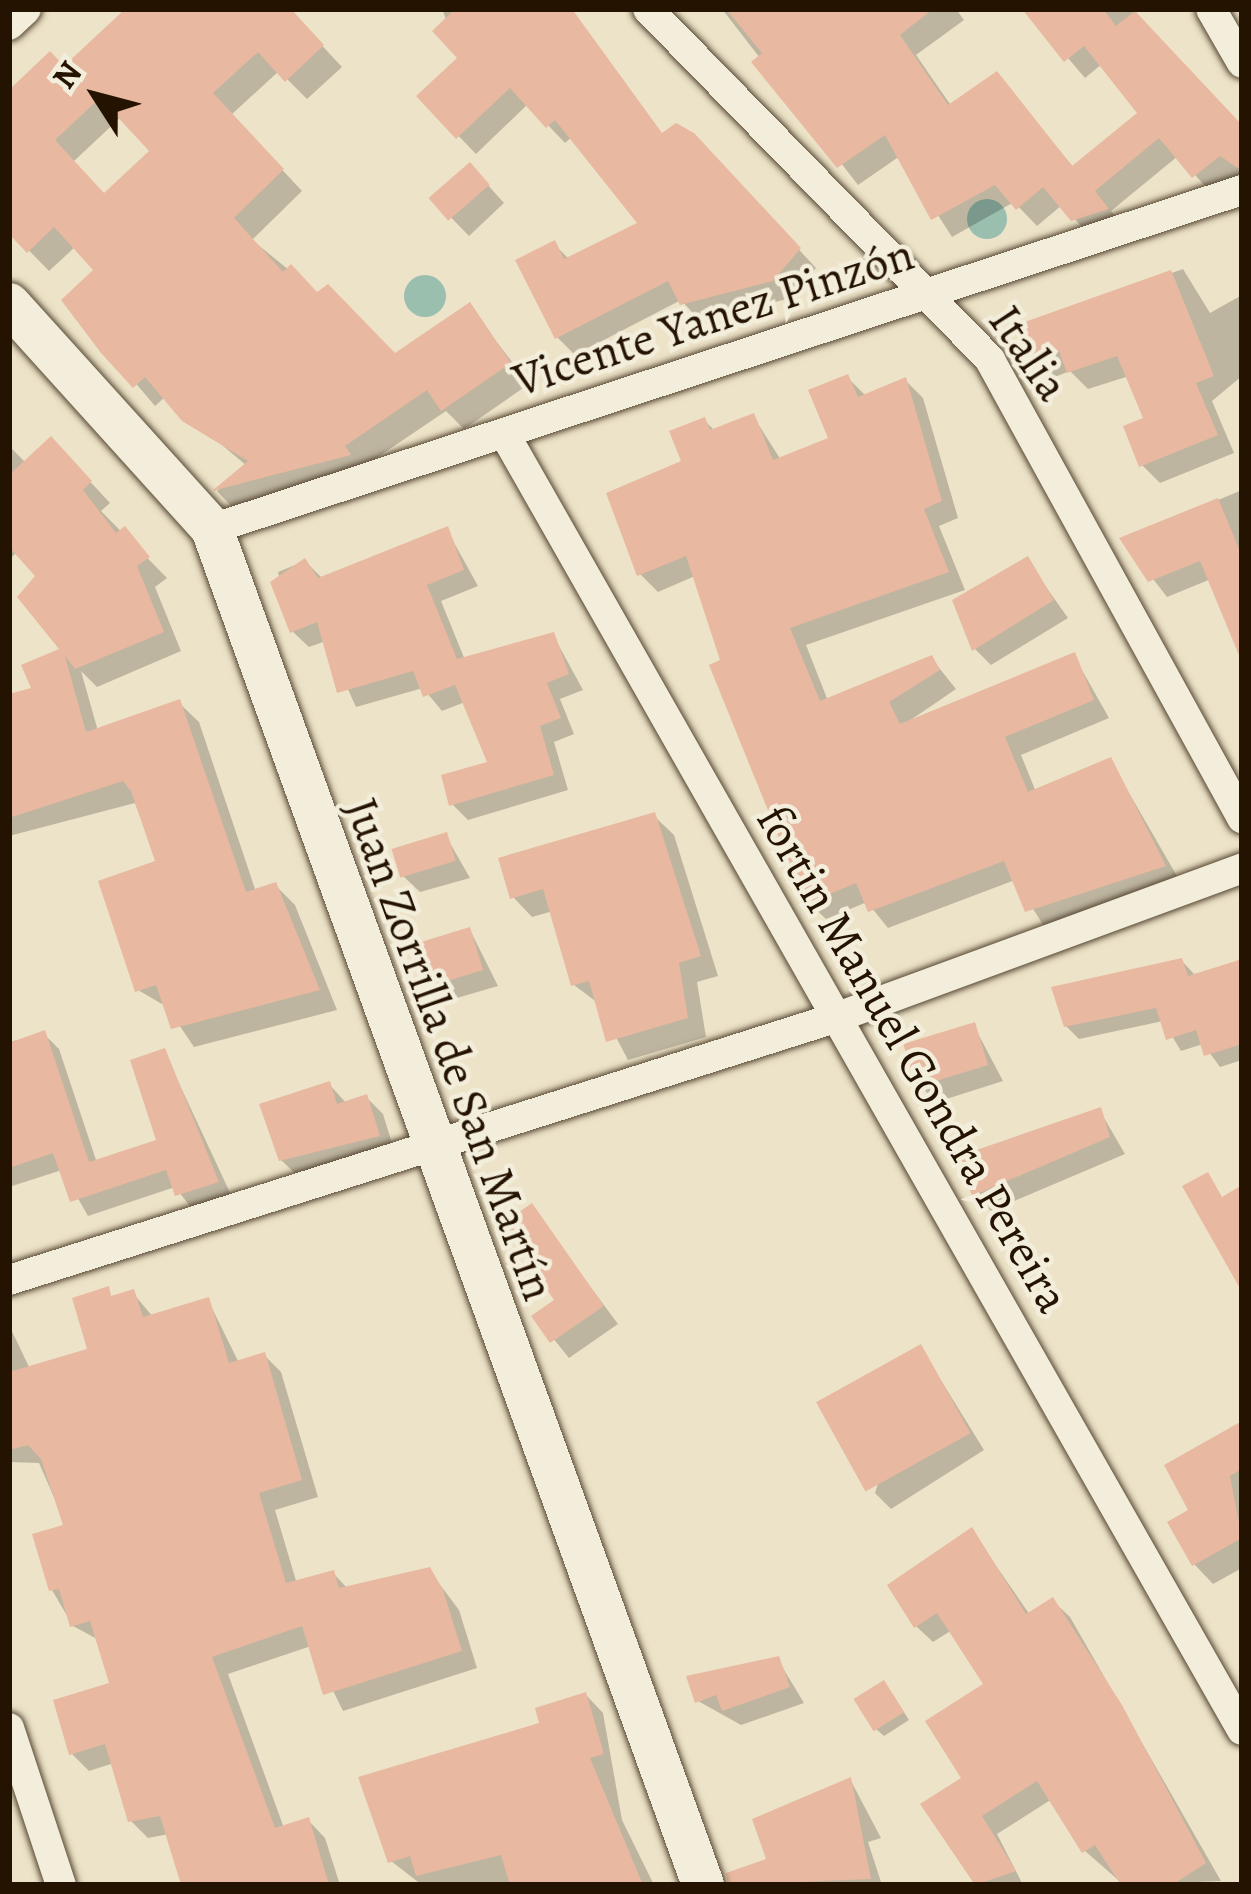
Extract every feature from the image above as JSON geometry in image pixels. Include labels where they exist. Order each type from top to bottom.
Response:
[{"type":"street","points":[[9,25],[26,9]]},
{"type":"street","name":"Italia","points":[[648,9],[990,361],[1242,818]]},
{"type":"street","points":[[1211,9],[1242,63]]},
{"type":"street","name":"Vicente Yanez Pinzón","points":[[212,529],[1242,190]]},
{"type":"street","name":"Juan Zorrilla de San Martín","points":[[9,304],[212,529],[428,1150],[703,1885]]},
{"type":"street","name":"fortin Manuel Gondra Pereira","points":[[504,433],[1242,1730]]},
{"type":"street","points":[[9,1280],[838,1017],[1242,868]]},
{"type":"street","points":[[9,1728],[61,1885]]},
{"type":"shaded area","points":[[987,199],[1001,205],[1007,219],[1001,233],[987,239],[973,233],[967,219],[973,205]]},
{"type":"shaded area","points":[[425,275],[440,281],[446,296],[440,311],[425,317],[410,311],[404,296],[410,281]]},
{"type":"building","points":[[125,9],[291,9],[324,45],[285,82],[258,52],[213,93],[284,169],[234,218],[283,272],[291,264],[317,292],[328,284],[395,353],[470,302],[511,363],[441,411],[427,390],[345,446],[351,455],[212,491],[248,461],[182,421],[145,377],[133,388],[101,353],[61,300],[93,270],[54,227],[27,253],[9,234],[9,90],[50,51],[64,66]],"holes":[[[100,98],[149,151],[104,193],[55,140]]]},
{"type":"building","points":[[455,9],[572,9],[662,133],[676,123],[694,133],[801,248],[773,281],[680,305],[668,281],[555,339],[515,260],[555,240],[564,259],[637,223],[555,120],[546,128],[510,88],[456,139],[416,96],[457,58],[432,31]]},
{"type":"building","points":[[726,9],[933,9],[900,35],[948,105],[997,71],[1072,166],[1137,113],[1084,46],[1064,62],[1022,9],[1103,9],[1116,26],[1135,11],[1242,125],[1242,171],[1220,156],[1192,178],[1159,138],[1095,191],[1109,209],[1071,221],[1043,187],[1016,210],[995,185],[931,220],[885,135],[837,168],[751,62],[762,53]]},
{"type":"building","points":[[470,162],[490,185],[448,221],[428,198]]},
{"type":"building","points":[[1171,270],[1214,376],[1196,383],[1218,435],[1139,467],[1123,426],[1143,418],[1117,356],[1067,373],[1059,351],[1031,361],[1019,324]]},
{"type":"building","points":[[848,374],[858,397],[906,377],[942,501],[924,509],[949,572],[790,628],[820,701],[932,655],[940,670],[889,702],[900,724],[1075,652],[1094,700],[1005,737],[1028,792],[1111,757],[1166,866],[1025,912],[1004,861],[868,912],[856,883],[806,904],[709,665],[720,660],[686,556],[637,576],[606,493],[681,461],[669,431],[705,417],[710,430],[754,413],[773,460],[828,438],[808,390]]},
{"type":"building","points":[[51,436],[92,481],[83,490],[116,533],[125,526],[150,557],[137,566],[164,632],[75,669],[65,656],[86,732],[180,699],[246,892],[276,882],[320,990],[171,1029],[156,985],[135,992],[98,881],[155,861],[131,791],[123,781],[9,818],[9,694],[31,688],[21,665],[59,649],[17,597],[35,576],[9,547],[9,475]]},
{"type":"building","points":[[1218,498],[1242,556],[1241,660],[1200,561],[1148,582],[1119,538]]},
{"type":"building","points":[[448,526],[464,570],[427,585],[457,659],[554,632],[569,674],[547,683],[561,718],[540,726],[554,775],[449,806],[441,775],[487,762],[455,685],[423,697],[413,671],[337,693],[317,622],[290,633],[270,582],[305,558],[318,578]]},
{"type":"building","points":[[1028,556],[1054,600],[972,651],[952,600]]},
{"type":"building","points":[[655,812],[701,956],[679,963],[688,1018],[606,1042],[589,981],[571,986],[543,889],[510,899],[498,858]]},
{"type":"building","points":[[447,832],[456,861],[400,878],[392,849]]},
{"type":"building","points":[[470,927],[483,970],[432,986],[419,942]]},
{"type":"building","points":[[1182,958],[1188,976],[1242,959],[1242,1044],[1204,1056],[1196,1030],[1166,1040],[1156,1008],[1064,1027],[1051,987]]},
{"type":"building","points":[[975,1022],[988,1065],[916,1087],[903,1044]]},
{"type":"building","points":[[45,1030],[89,1162],[156,1140],[130,1060],[165,1048],[219,1182],[175,1196],[166,1170],[70,1202],[53,1153],[9,1168],[9,1043]]},
{"type":"building","points":[[330,1081],[337,1104],[367,1094],[380,1136],[279,1161],[259,1104]]},
{"type":"building","points":[[1101,1107],[1110,1137],[972,1196],[959,1156]]},
{"type":"building","points":[[1208,1172],[1222,1197],[1242,1185],[1242,1292],[1182,1186]]},
{"type":"building","points":[[532,1203],[604,1306],[550,1343],[531,1316],[554,1300],[502,1224]]},
{"type":"building","points":[[109,1286],[111,1296],[134,1289],[143,1317],[209,1297],[229,1363],[265,1352],[302,1480],[259,1493],[286,1583],[334,1570],[339,1588],[430,1567],[443,1590],[462,1651],[323,1695],[302,1626],[212,1657],[275,1828],[309,1817],[329,1885],[181,1885],[160,1816],[128,1822],[105,1744],[69,1755],[53,1700],[109,1683],[90,1621],[70,1627],[59,1589],[49,1591],[32,1534],[63,1525],[41,1459],[28,1445],[9,1450],[9,1372],[87,1349],[72,1298]]},
{"type":"building","points":[[921,1344],[970,1433],[865,1491],[816,1402]]},
{"type":"building","points":[[1242,1421],[1242,1469],[1230,1476],[1242,1538],[1192,1566],[1167,1522],[1188,1510],[1164,1465]]},
{"type":"building","points":[[972,1527],[1026,1614],[1053,1597],[1122,1705],[1206,1863],[1172,1885],[1121,1885],[1095,1845],[1082,1853],[1037,1781],[982,1816],[1016,1871],[975,1885],[920,1804],[961,1778],[925,1721],[983,1684],[937,1613],[914,1628],[887,1585]]},
{"type":"building","points":[[779,1656],[790,1687],[722,1711],[716,1695],[695,1703],[686,1676]]},
{"type":"building","points":[[884,1680],[904,1712],[874,1731],[853,1699]]},
{"type":"building","points":[[586,1692],[604,1754],[590,1758],[643,1885],[510,1885],[501,1855],[416,1876],[410,1856],[388,1863],[358,1777],[539,1723],[535,1708]]},
{"type":"building","points":[[851,1777],[871,1879],[728,1885],[726,1873],[766,1859],[752,1819]]}]
